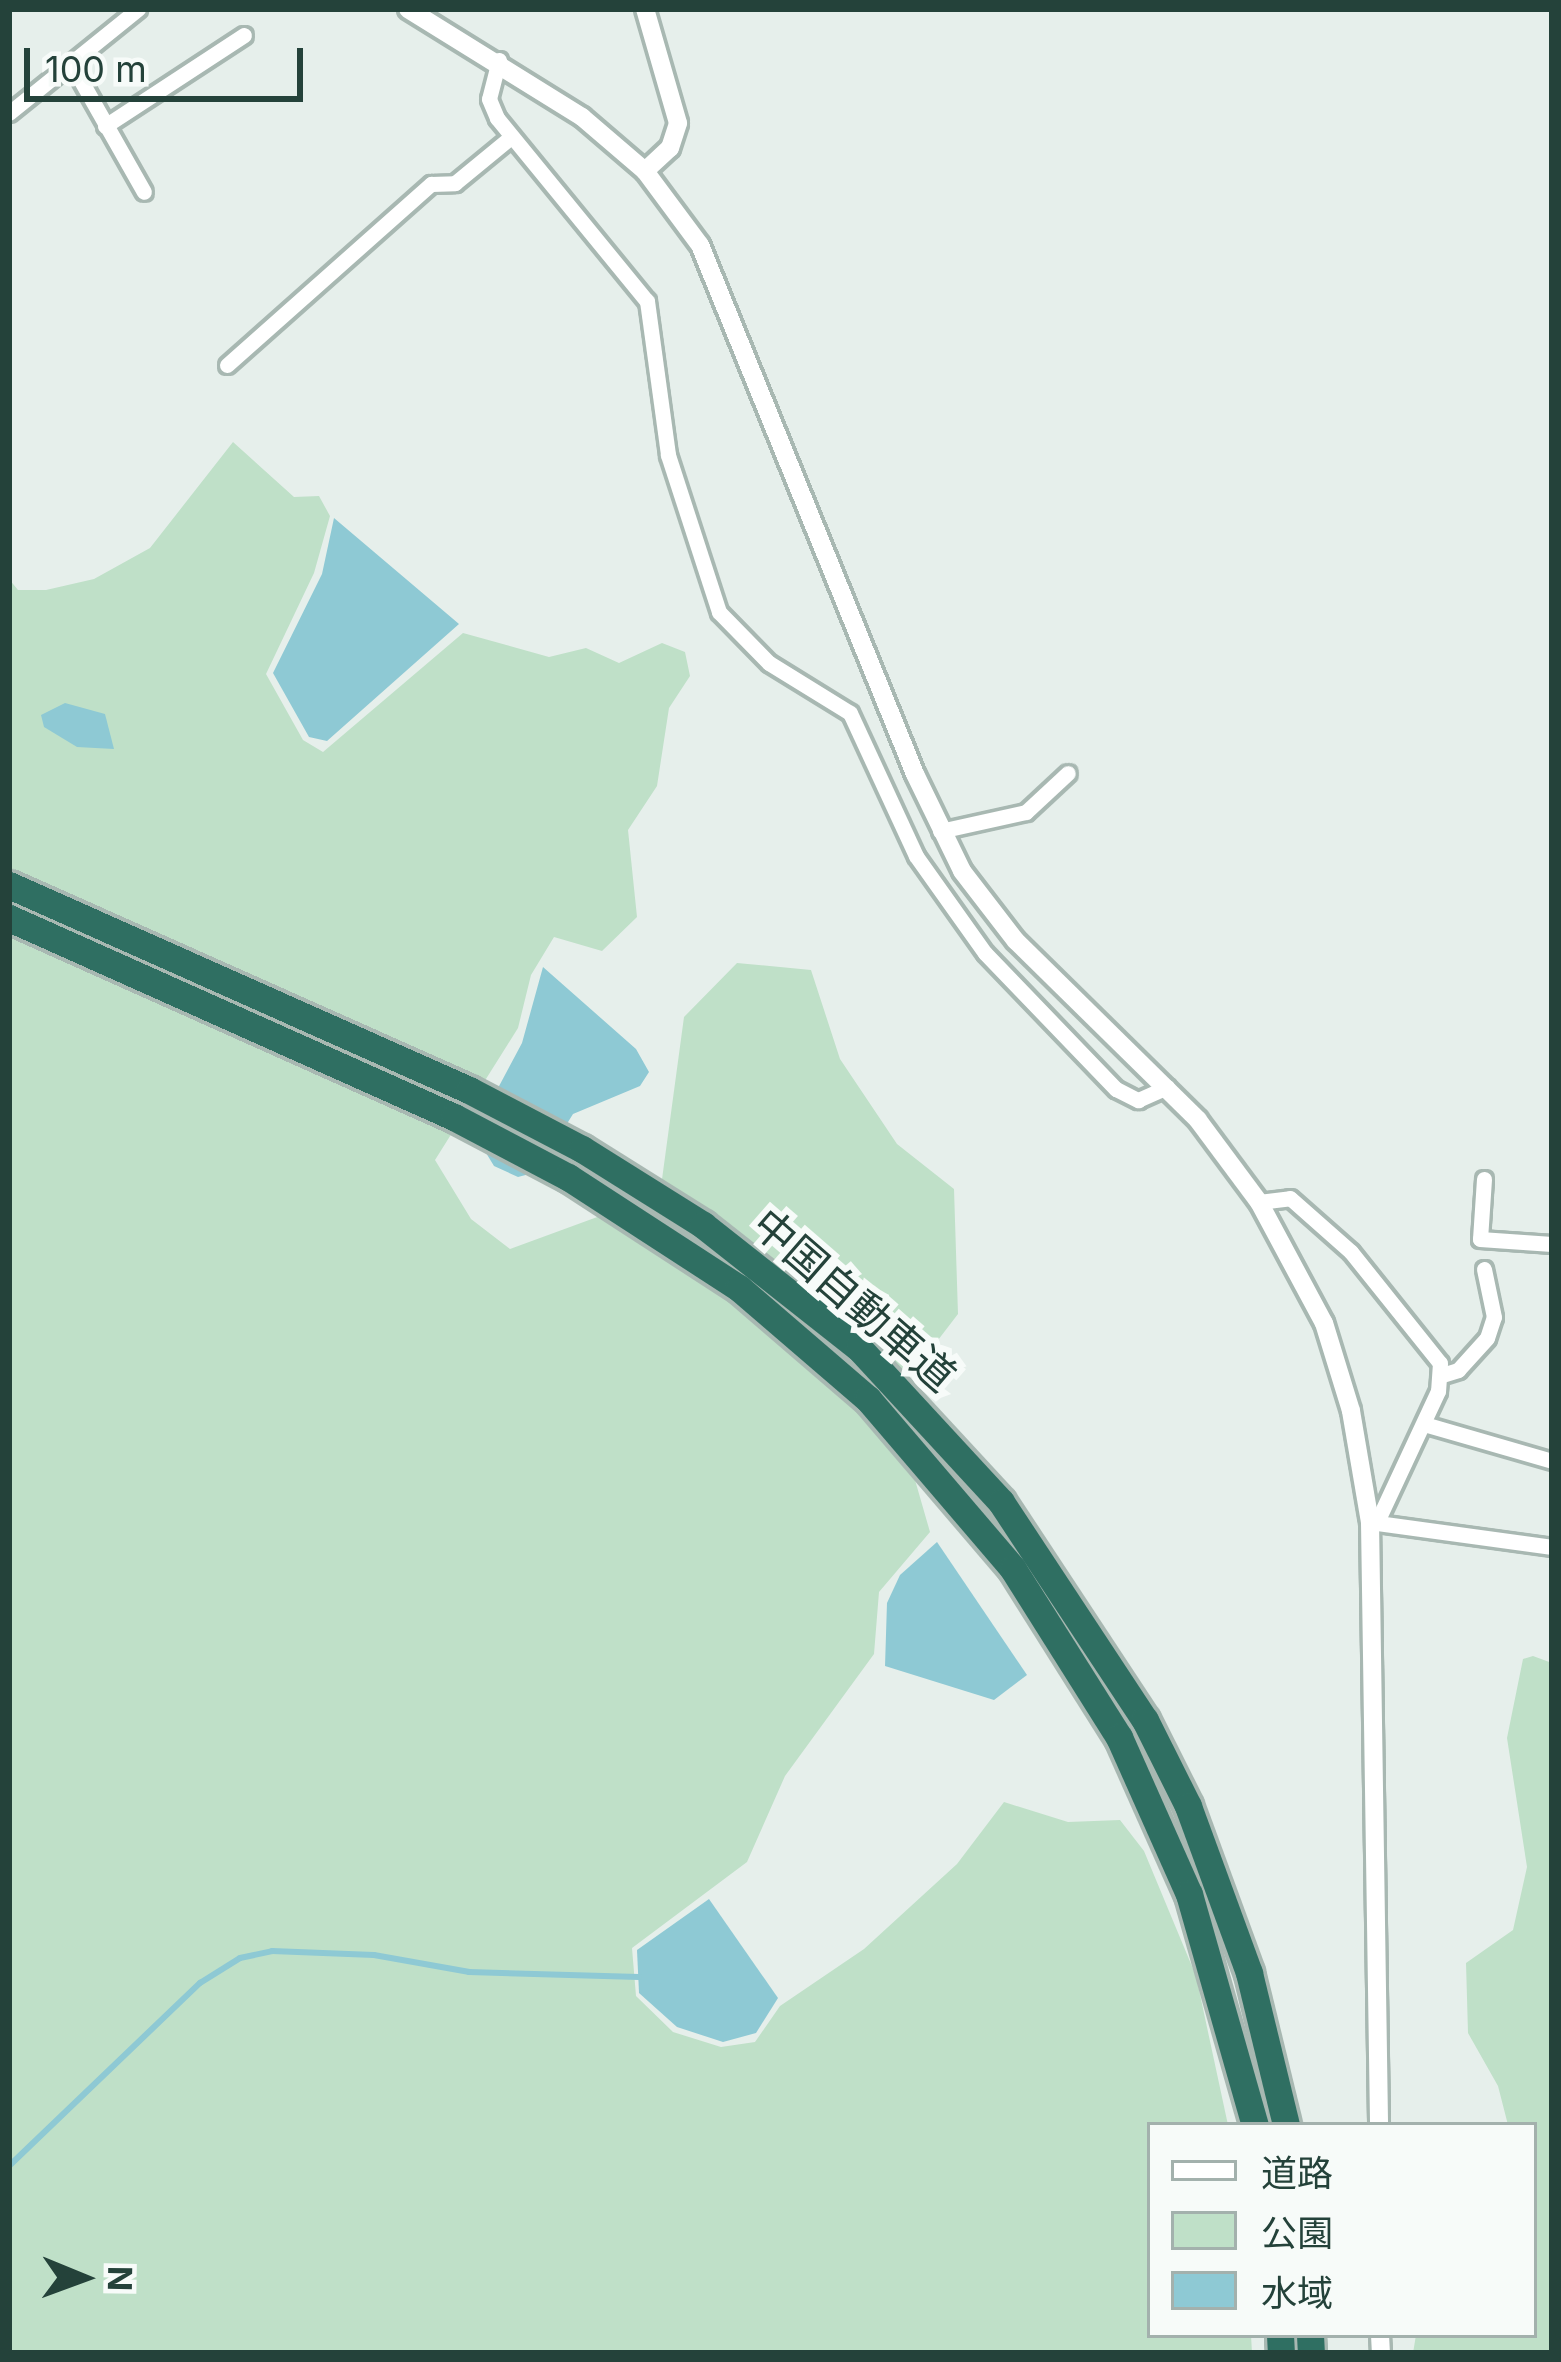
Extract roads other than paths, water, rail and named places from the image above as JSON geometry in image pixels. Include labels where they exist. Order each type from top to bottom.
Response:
[{"type":"highway","name":"中国自動車道","points":[[9,885],[469,1090],[582,1149],[703,1225],[859,1348],[1046,1560],[1145,1720],[1187,1806],[1250,1973],[1285,2122]]},
{"type":"highway","name":"中国自動車道","points":[[9,918],[454,1117],[568,1177],[707,1266],[825,1360],[908,1442],[1012,1569],[1119,1737],[1159,1820],[1220,1982],[1255,2122]]},
{"type":"street","points":[[9,113],[138,9]]},
{"type":"street","points":[[407,9],[500,61],[645,171],[726,296],[940,831],[1016,941],[1167,1087],[1259,1202],[1341,1371],[1373,1522],[1379,2122]]},
{"type":"street","points":[[645,9],[678,123],[670,148],[645,171]]},
{"type":"street","points":[[105,126],[244,35]]},
{"type":"street","points":[[500,61],[489,99],[511,136],[647,301],[668,454],[719,612],[769,663],[850,713],[916,856],[986,952],[1116,1089],[1138,1100],[1167,1087]]},
{"type":"street","points":[[71,63],[144,192]]},
{"type":"street","points":[[226,364],[430,184],[455,182],[511,136]]},
{"type":"street","points":[[940,831],[1026,812],[1068,773]]},
{"type":"street","points":[[1484,1179],[1480,1239],[1552,1244]]},
{"type":"street","points":[[1259,1202],[1290,1198],[1351,1252],[1426,1343],[1442,1375],[1424,1424],[1373,1522]]},
{"type":"street","points":[[1442,1375],[1458,1370],[1486,1338],[1494,1317],[1484,1269]]},
{"type":"street","points":[[1424,1424],[1552,1461]]},
{"type":"street","points":[[1373,1522],[1552,1547]]},
{"type":"water","points":[[334,518],[459,624],[327,741],[309,737],[273,673],[322,574]]},
{"type":"water","points":[[65,703],[105,714],[114,749],[77,747],[44,727],[41,715]]},
{"type":"water","points":[[543,967],[636,1049],[649,1072],[640,1086],[573,1114],[537,1172],[518,1177],[494,1166],[480,1143],[481,1120],[522,1043]]},
{"type":"water","points":[[937,1542],[1027,1675],[994,1700],[885,1666],[887,1603],[900,1575]]},
{"type":"water","points":[[709,1899],[778,1998],[756,2033],[723,2042],[677,2027],[639,1993],[637,1950]]},
{"type":"waterway","points":[[9,2166],[200,1983],[240,1958],[272,1951],[374,1955],[469,1972],[639,1977]]}]
